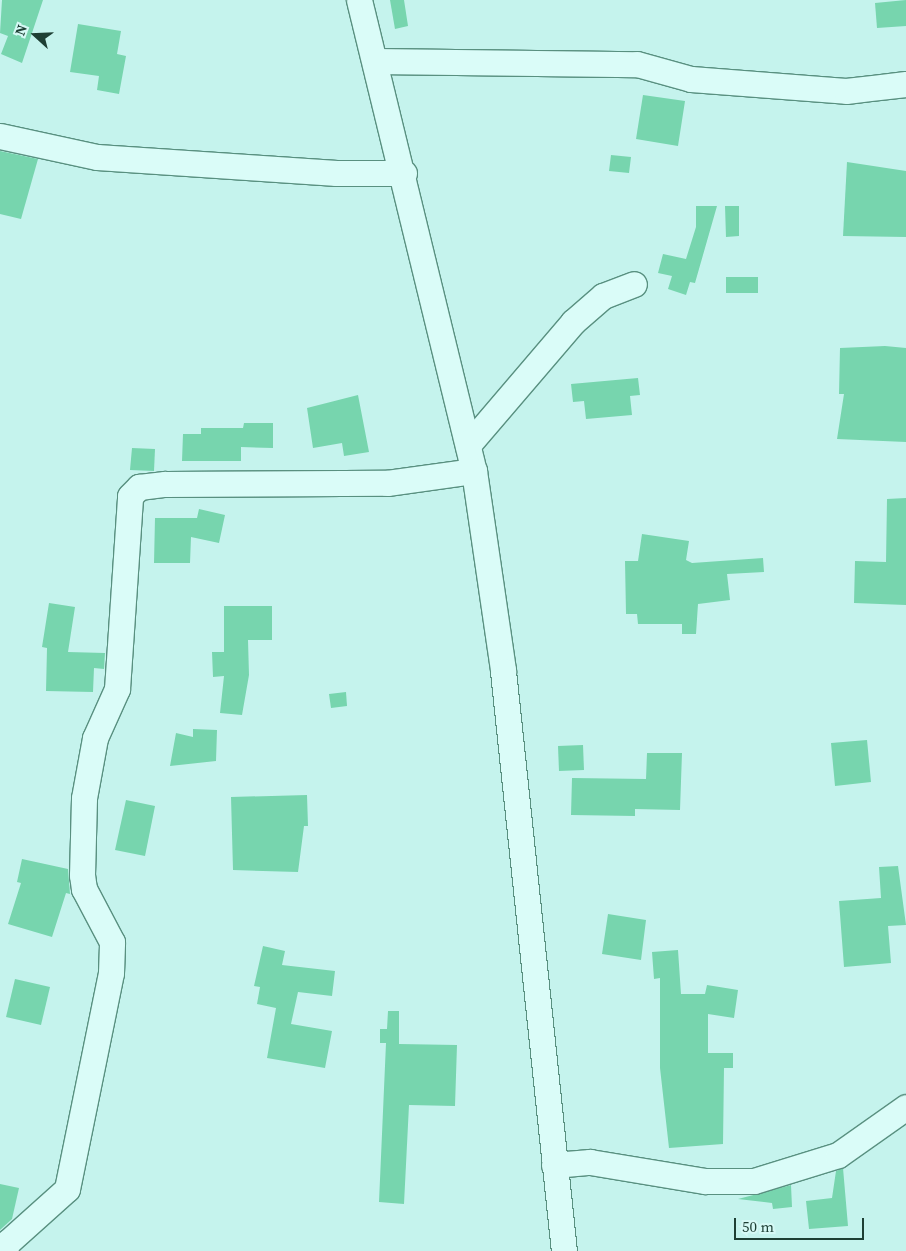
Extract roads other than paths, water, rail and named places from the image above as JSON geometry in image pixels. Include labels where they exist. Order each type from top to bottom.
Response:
[{"type":"street","points":[[359,0],[404,173],[474,471],[503,671],[564,1251]]},
{"type":"street","points":[[375,61],[637,64],[691,79],[846,91],[906,84]]},
{"type":"street","points":[[0,136],[97,157],[336,173],[404,173]]},
{"type":"street","points":[[468,445],[573,322],[603,296],[634,284]]},
{"type":"street","points":[[4,1251],[8,1242],[67,1189],[111,973],[112,942],[84,889],[82,875],[84,798],[95,738],[117,689],[130,496],[139,487],[165,484],[387,483],[474,471]]},
{"type":"street","points":[[554,1165],[590,1162],[704,1181],[754,1181],[838,1155],[906,1107]]}]
